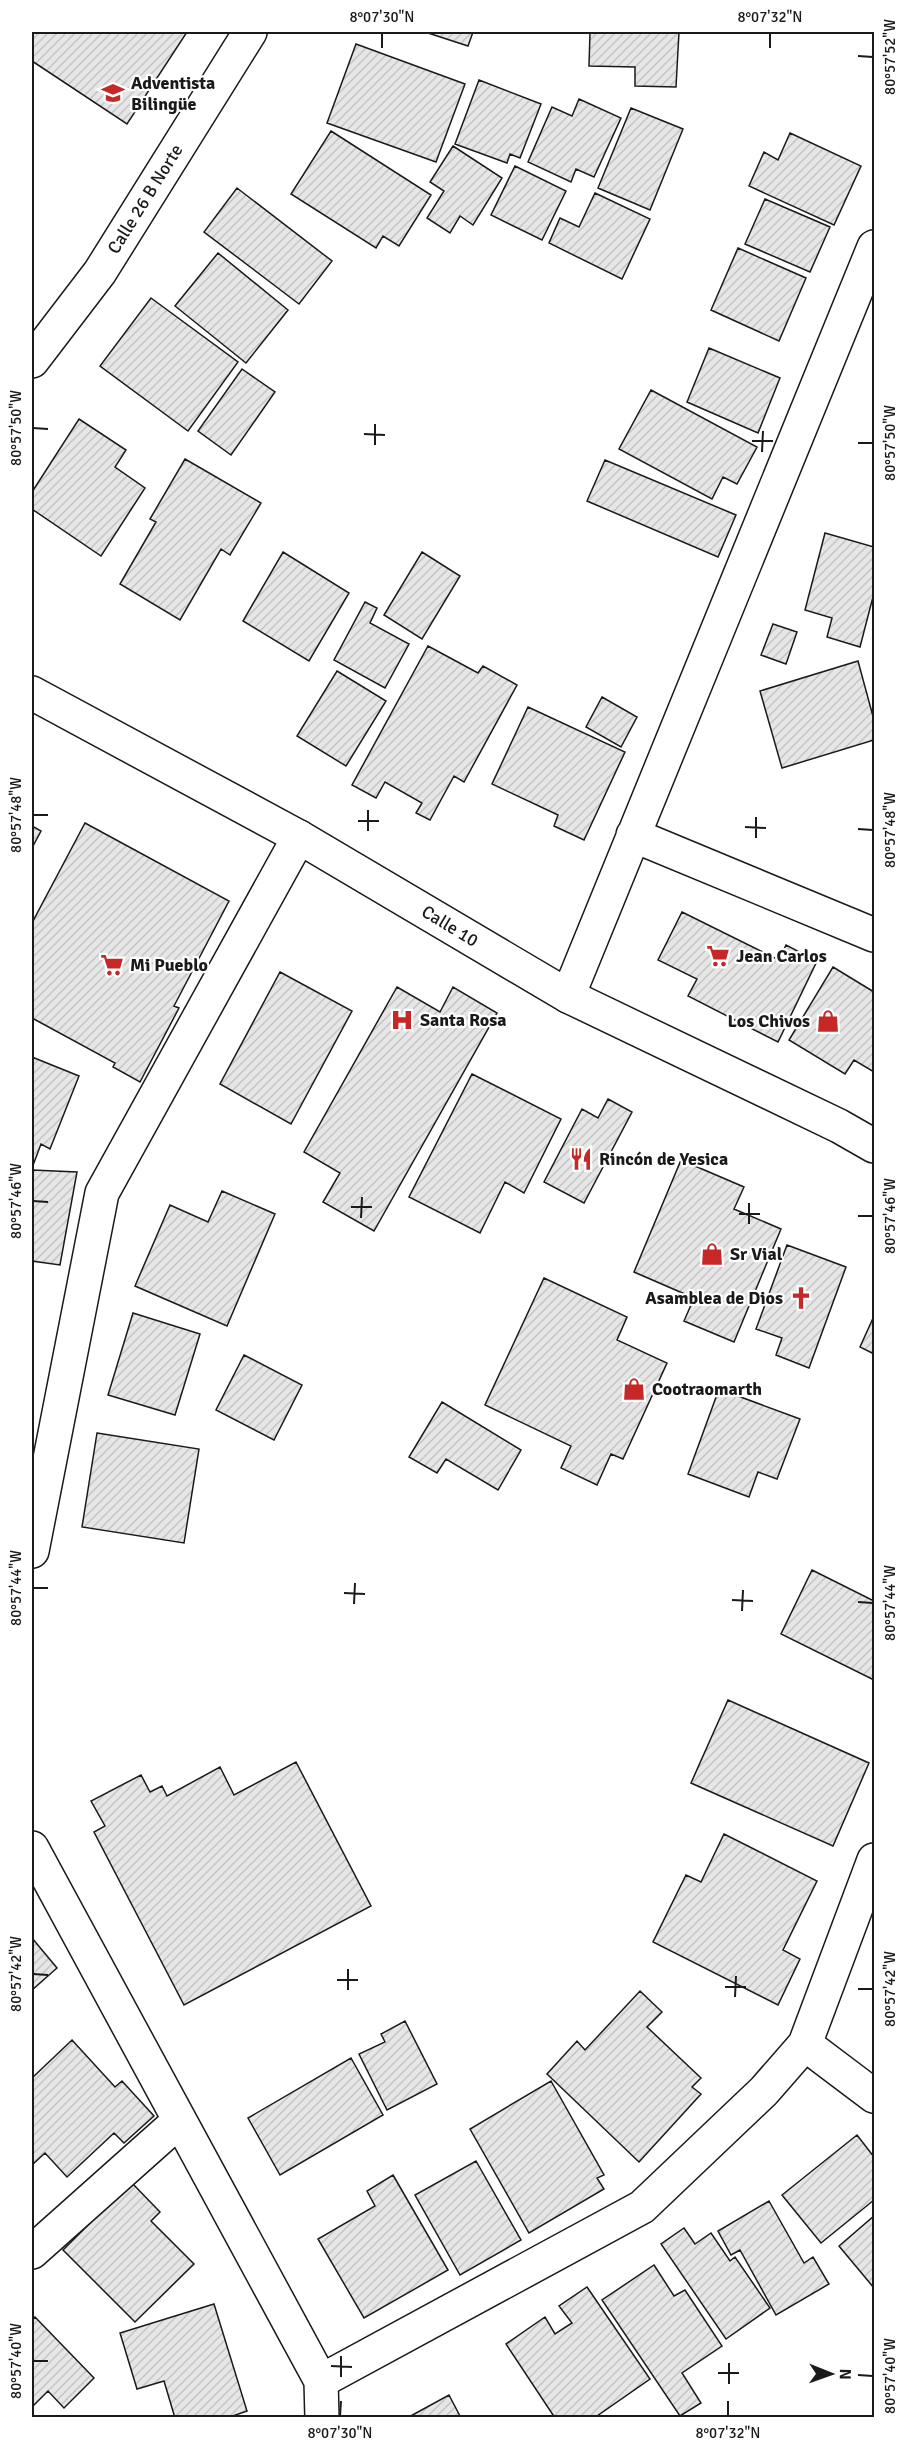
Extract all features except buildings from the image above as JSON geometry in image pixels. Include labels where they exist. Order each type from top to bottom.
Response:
[{"type":"street","name":"Calle 26 B Norte","points":[[32,361],[100,272],[250,32]]},
{"type":"street","points":[[568,996],[874,247]]},
{"type":"street","name":"Calle 10","points":[[32,693],[300,837],[568,996],[839,1126],[874,1146]]},
{"type":"street","points":[[633,836],[874,935]]},
{"type":"street","points":[[32,1551],[102,1194],[300,837]]},
{"type":"street","points":[[32,1848],[321,2381],[322,2418]]},
{"type":"street","points":[[321,2381],[642,2207],[764,2091],[806,2044],[874,1860]]},
{"type":"street","points":[[806,2044],[874,2096]]},
{"type":"street","points":[[32,2252],[179,2121]]},
{"type":"place","name":"Adventista Bilingüe","points":[[113,93]]},
{"type":"place","name":"Jean Carlos","points":[[718,956]]},
{"type":"place","name":"Mi Pueblo","points":[[112,965]]},
{"type":"place","name":"Santa Rosa","points":[[402,1020]]},
{"type":"place","name":"Los Chivos","points":[[828,1021]]},
{"type":"place","name":"Rincón de Yesica","points":[[581,1159]]},
{"type":"place","name":"Sr Vial","points":[[712,1254]]},
{"type":"place","name":"Asamblea de Dios","points":[[801,1298]]},
{"type":"place","name":"Cootraomarth","points":[[634,1389]]}]
